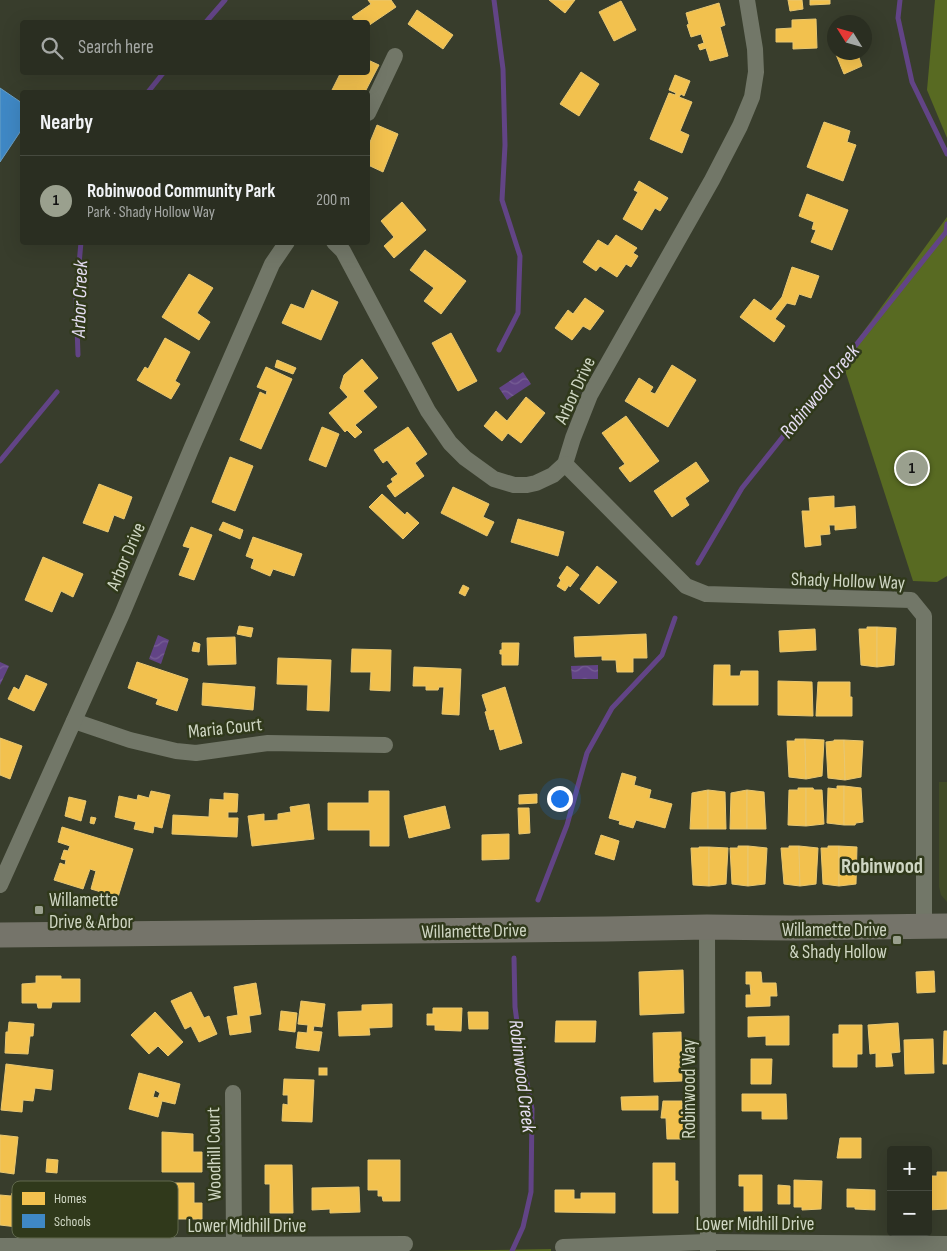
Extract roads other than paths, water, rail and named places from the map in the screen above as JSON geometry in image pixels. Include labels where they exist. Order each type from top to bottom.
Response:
[{"type":"main road","name":"Willamette Drive","points":[[0,935],[936,926]]},
{"type":"street","name":"Arbor Drive","points":[[565,464],[590,395],[712,180],[740,126],[752,97],[756,72],[755,49],[747,0]]},
{"type":"street","points":[[370,109],[394,56]]},
{"type":"street","name":"Arbor Drive","points":[[0,885],[122,614],[272,264],[285,245]]},
{"type":"street","points":[[337,245],[343,251],[428,411],[450,443],[460,453],[494,478],[514,485],[536,483],[552,475],[565,464]]},
{"type":"street","name":"Shady Hollow Way","points":[[565,464],[686,586],[716,595],[911,600],[924,616],[936,926]]},
{"type":"street","name":"Maria Court","points":[[74,721],[130,740],[176,751],[196,753],[268,742],[385,745]]},
{"type":"street","name":"Robinwood Way","points":[[707,927],[708,1247]]},
{"type":"street","name":"Woodhill Court","points":[[232,1093],[234,1245]]},
{"type":"street","name":"Lower Midhill Drive","points":[[0,1246],[405,1244]]},
{"type":"street","name":"Lower Midhill Drive","points":[[563,1247],[947,1244]]},
{"type":"water","points":[[523,372],[531,384],[507,400],[499,388]]},
{"type":"water","points":[[158,635],[169,640],[161,664],[149,659]]},
{"type":"water","points":[[0,662],[9,666],[0,685]]},
{"type":"water","points":[[598,665],[598,679],[572,679],[571,666]]},
{"type":"waterway","name":"Arbor Creek","points":[[208,20],[225,0]]},
{"type":"waterway","points":[[494,0],[503,69],[505,145],[502,200],[520,256],[518,313],[499,350]]},
{"type":"waterway","name":"Robinwood Creek","points":[[900,0],[898,18],[912,82],[947,154]]},
{"type":"waterway","name":"Arbor Creek","points":[[150,90],[162,75]]},
{"type":"waterway","name":"Robinwood Creek","points":[[698,563],[742,488],[946,232],[947,224]]},
{"type":"waterway","name":"Arbor Creek","points":[[78,355],[76,298],[81,245]]},
{"type":"waterway","name":"Arbor Creek","points":[[0,461],[57,392]]},
{"type":"waterway","name":"Robinwood Creek","points":[[538,900],[567,825],[587,753],[612,708],[662,655],[675,618]]},
{"type":"waterway","name":"Robinwood Creek","points":[[512,1251],[523,1227],[531,1192],[532,1109],[515,1007],[514,958]]},
{"type":"place","name":"Robinwood Community Park","points":[[912,468]]},
{"type":"place","name":"Willamette Drive & Arbor","points":[[39,910]]},
{"type":"place","name":"Willamette Drive & Shady Hollow","points":[[897,940]]},
{"type":"district","name":"Robinwood","points":[[882,866]]}]
